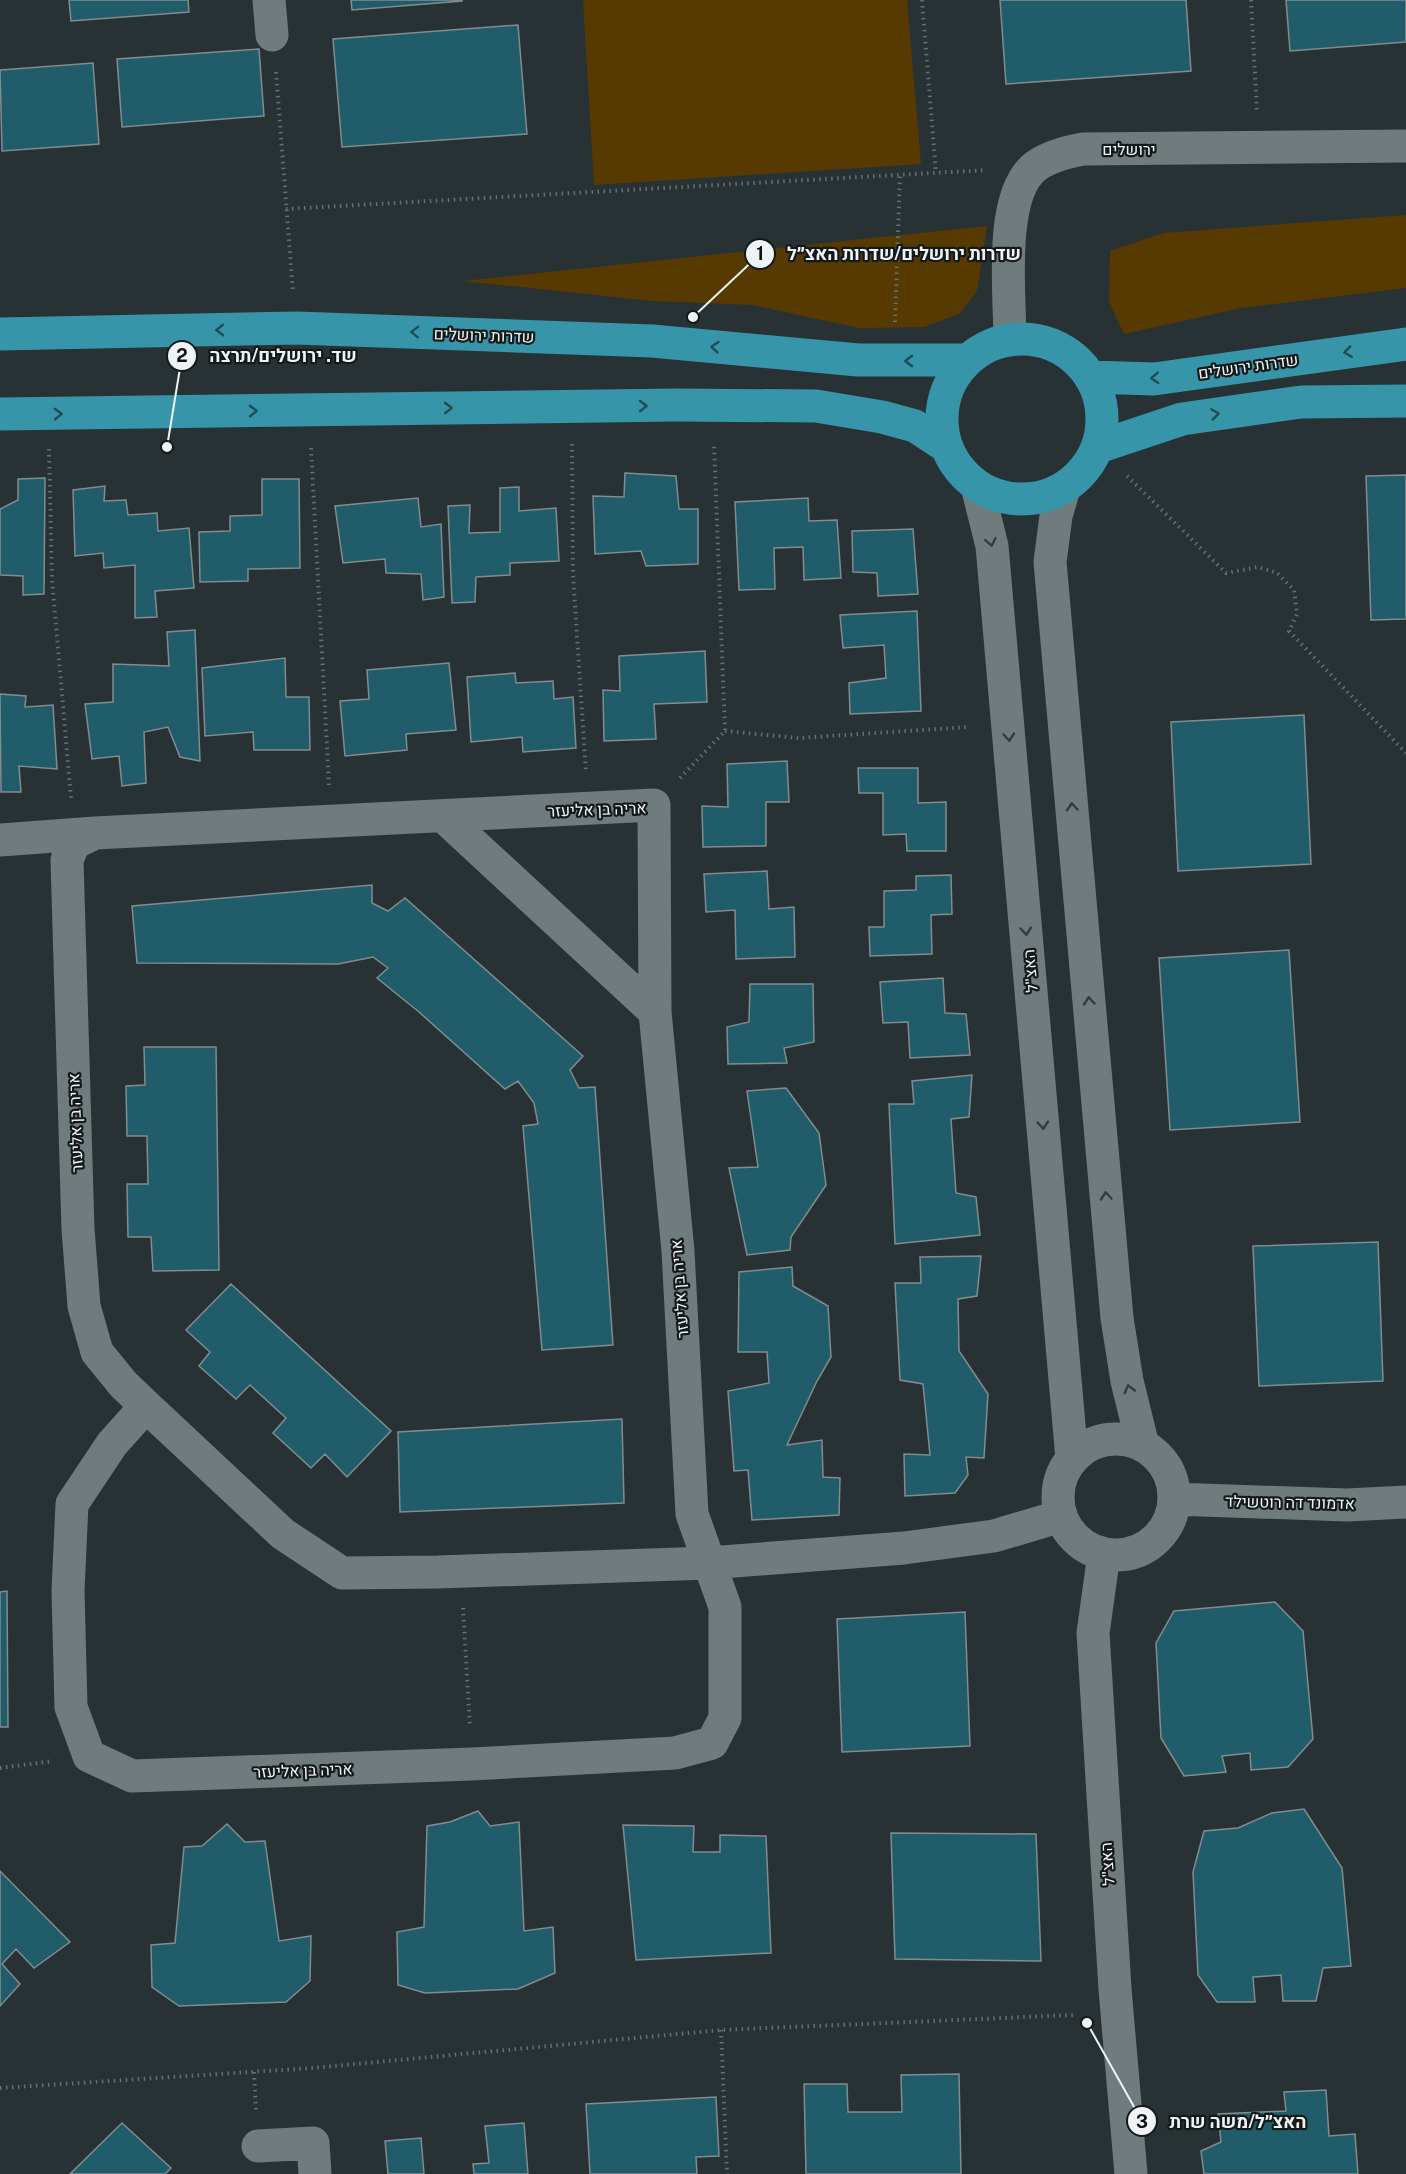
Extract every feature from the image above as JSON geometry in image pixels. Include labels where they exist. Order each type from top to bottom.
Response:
[{"type":"main road","name":"שדרות ירושלים","points":[[0,334],[297,328],[652,341],[858,360],[968,360]]},
{"type":"main road","points":[[1010,339],[1033,339],[1056,346],[1075,359],[1090,377],[1100,399],[1102,423],[1098,447],[1090,463],[1064,488],[1043,497],[1020,500],[998,496],[977,486],[959,468],[947,447],[942,424],[945,400],[953,378],[968,360],[987,347],[1010,339]]},
{"type":"main road","name":"שדרות ירושלים","points":[[1090,377],[1154,379],[1406,344]]},
{"type":"main road","points":[[1098,447],[1182,419],[1301,402],[1406,401]]},
{"type":"main road","points":[[0,414],[676,405],[816,406],[882,417],[915,426],[947,447]]},
{"type":"street","points":[[269,0],[272,35]]},
{"type":"street","name":"ירושלים","points":[[1010,339],[1009,240],[1012,207],[1022,184],[1035,167],[1060,153],[1083,149],[1406,146]]},
{"type":"street","name":"האצ\"ל","points":[[977,486],[993,546],[1072,1459]]},
{"type":"street","points":[[1064,488],[1056,516],[1050,562],[1116,1318],[1127,1381],[1143,1446]]},
{"type":"street","name":"אריה בן אליעזר","points":[[0,840],[654,805],[655,1012],[678,1251],[692,1514],[725,1607],[726,1718],[712,1743],[675,1754],[132,1776],[89,1756]]},
{"type":"street","points":[[443,816],[655,1012]]},
{"type":"street","name":"אריה בן אליעזר","points":[[85,834],[75,843],[67,860],[78,1217],[84,1306],[97,1353],[123,1384],[283,1534],[342,1573],[438,1572],[709,1563],[904,1548],[994,1536],[1061,1516]]},
{"type":"street","points":[[89,1756],[71,1707],[68,1591],[72,1504],[112,1444],[146,1406]]},
{"type":"street","points":[[1111,1439],[1127,1440],[1143,1446],[1156,1455],[1167,1468],[1173,1482],[1174,1499],[1171,1518],[1161,1535],[1146,1547],[1128,1555],[1104,1554],[1090,1549],[1077,1540],[1061,1516],[1058,1497],[1062,1477],[1072,1459],[1095,1443],[1111,1439]]},
{"type":"street","name":"אדמונד דה רוטשילד","points":[[1174,1499],[1347,1505],[1406,1502]]},
{"type":"street","name":"האצ\"ל","points":[[1104,1554],[1093,1633],[1115,1989],[1131,2174]]},
{"type":"street","points":[[258,2146],[313,2143],[315,2174]]},
{"type":"path","points":[[922,0],[936,173]]},
{"type":"path","points":[[1251,0],[1259,148]]},
{"type":"path","points":[[275,67],[293,298]]},
{"type":"path","points":[[286,209],[1035,167]]},
{"type":"path","points":[[895,327],[900,175]]},
{"type":"path","points":[[654,805],[725,731],[714,440]]},
{"type":"path","points":[[572,442],[573,575],[588,808]]},
{"type":"path","points":[[311,446],[332,822]]},
{"type":"path","points":[[49,449],[52,579],[85,834]]},
{"type":"path","points":[[1125,474],[1226,573],[1258,567],[1277,573],[1294,590],[1297,614],[1288,631],[1406,753]]},
{"type":"path","points":[[725,731],[799,738],[968,727]]},
{"type":"path","points":[[464,1624],[467,1685]]},
{"type":"path","points":[[0,1768],[89,1756]]},
{"type":"path","points":[[0,2088],[313,2068],[721,2030],[1073,2015]]},
{"type":"path","points":[[721,2030],[727,2174]]},
{"type":"shaded area","points":[[583,0],[907,0],[921,164],[594,185]]},
{"type":"shaded area","points":[[1406,215],[1406,288],[1241,308],[1124,334],[1109,302],[1110,251],[1163,233]]},
{"type":"shaded area","points":[[987,226],[977,291],[959,314],[924,327],[859,328],[753,305],[652,301],[463,281]]},
{"type":"building","points":[[69,0],[188,0],[189,12],[71,21]]},
{"type":"building","points":[[351,0],[462,0],[462,1],[352,10]]},
{"type":"building","points":[[1000,0],[1186,0],[1191,71],[1006,84]]},
{"type":"building","points":[[1286,0],[1406,0],[1406,42],[1290,51]]},
{"type":"building","points":[[518,25],[527,134],[342,147],[333,39]]},
{"type":"building","points":[[259,49],[264,116],[122,127],[117,59]]},
{"type":"building","points":[[93,63],[99,144],[2,151],[0,70]]},
{"type":"building","points":[[625,473],[676,476],[679,509],[698,509],[698,564],[646,566],[641,551],[595,554],[593,496],[624,497]]},
{"type":"building","points":[[1406,475],[1406,619],[1371,620],[1366,476]]},
{"type":"building","points":[[45,478],[44,594],[23,595],[23,576],[0,575],[0,509],[18,500],[18,479]]},
{"type":"building","points":[[262,479],[299,479],[300,568],[248,569],[248,581],[200,582],[199,532],[230,531],[230,516],[262,515]]},
{"type":"building","points":[[105,486],[104,501],[126,500],[128,515],[157,513],[158,531],[189,528],[194,588],[155,591],[157,617],[135,618],[135,565],[104,568],[103,553],[75,556],[73,490]]},
{"type":"building","points":[[519,487],[519,511],[556,508],[559,561],[510,563],[510,575],[476,577],[475,602],[452,603],[448,506],[470,505],[469,533],[500,532],[500,488]]},
{"type":"building","points":[[418,498],[421,527],[441,524],[444,597],[423,600],[421,574],[386,573],[385,559],[343,563],[335,506]]},
{"type":"building","points":[[808,498],[809,521],[837,520],[841,578],[804,580],[803,547],[774,548],[775,589],[739,590],[735,502]]},
{"type":"building","points":[[913,529],[918,594],[878,596],[877,573],[853,572],[852,531]]},
{"type":"building","points":[[917,611],[921,711],[850,714],[849,683],[886,678],[884,645],[843,648],[840,615]]},
{"type":"building","points":[[195,630],[200,761],[180,757],[168,727],[144,732],[146,783],[122,786],[119,756],[92,759],[85,704],[113,702],[113,664],[169,666],[167,632]]},
{"type":"building","points":[[705,651],[707,702],[654,704],[656,739],[604,741],[603,690],[620,691],[619,656]]},
{"type":"building","points":[[285,658],[286,697],[309,697],[310,750],[254,750],[253,732],[205,736],[202,668]]},
{"type":"building","points":[[449,663],[456,730],[406,734],[407,750],[345,756],[340,701],[369,699],[367,670]]},
{"type":"building","points":[[515,673],[516,683],[553,681],[554,699],[573,697],[576,748],[523,752],[522,737],[471,742],[467,677]]},
{"type":"building","points":[[0,694],[26,696],[25,707],[53,705],[57,769],[19,766],[21,792],[1,792]]},
{"type":"building","points":[[1304,715],[1311,864],[1178,871],[1171,722]]},
{"type":"building","points":[[787,761],[789,802],[766,802],[766,846],[703,847],[702,806],[728,807],[727,764]]},
{"type":"building","points":[[858,768],[918,768],[918,803],[946,802],[946,851],[907,851],[906,834],[883,835],[883,793],[859,793]]},
{"type":"building","points":[[767,871],[769,909],[794,907],[795,957],[736,959],[735,910],[706,912],[704,874]]},
{"type":"building","points":[[951,875],[952,914],[931,915],[932,954],[870,956],[869,927],[884,927],[884,891],[916,890],[916,876]]},
{"type":"building","points":[[372,885],[372,903],[388,911],[405,898],[583,1056],[570,1070],[579,1088],[595,1087],[613,1345],[542,1350],[523,1126],[538,1124],[534,1103],[518,1081],[505,1089],[419,1012],[377,978],[388,968],[373,957],[338,964],[137,963],[132,906]]},
{"type":"building","points":[[1289,950],[1300,1122],[1170,1130],[1159,958]]},
{"type":"building","points":[[943,978],[945,1013],[966,1014],[970,1055],[910,1058],[908,1022],[883,1023],[880,982]]},
{"type":"building","points":[[750,984],[813,984],[814,1042],[784,1048],[787,1063],[728,1064],[727,1027],[749,1022]]},
{"type":"building","points":[[144,1047],[216,1047],[219,1270],[153,1271],[151,1237],[128,1237],[127,1184],[148,1184],[147,1136],[127,1136],[126,1086],[145,1085]]},
{"type":"building","points":[[972,1075],[969,1117],[951,1119],[956,1193],[976,1197],[980,1235],[895,1244],[889,1104],[914,1104],[912,1081]]},
{"type":"building","points":[[786,1088],[819,1133],[826,1185],[791,1237],[790,1250],[747,1255],[729,1168],[758,1167],[747,1091]]},
{"type":"building","points":[[1378,1242],[1383,1381],[1259,1386],[1253,1246]]},
{"type":"building","points":[[981,1256],[977,1296],[958,1299],[959,1351],[988,1394],[984,1458],[966,1457],[968,1475],[955,1493],[905,1496],[904,1454],[930,1455],[923,1384],[900,1380],[895,1283],[921,1283],[920,1257]]},
{"type":"building","points":[[792,1267],[793,1286],[828,1306],[831,1357],[787,1445],[822,1440],[823,1477],[840,1478],[839,1515],[752,1520],[748,1470],[734,1471],[728,1391],[769,1383],[767,1352],[738,1352],[739,1272]]},
{"type":"building","points":[[231,1284],[391,1431],[347,1477],[325,1454],[311,1468],[273,1433],[286,1418],[250,1385],[236,1399],[199,1366],[210,1352],[186,1330]]},
{"type":"building","points":[[622,1419],[624,1503],[400,1512],[398,1432]]},
{"type":"building","points":[[7,1591],[8,1727],[0,1727],[0,1592]]},
{"type":"building","points":[[1275,1602],[1303,1631],[1313,1739],[1288,1767],[1251,1770],[1250,1753],[1222,1756],[1226,1772],[1184,1776],[1161,1738],[1156,1643],[1174,1611]]},
{"type":"building","points":[[965,1612],[970,1746],[842,1752],[837,1619]]},
{"type":"building","points":[[1304,1809],[1342,1868],[1351,1966],[1323,1968],[1316,2001],[1283,2001],[1281,1975],[1253,1977],[1255,2002],[1217,2002],[1198,1975],[1193,1872],[1204,1831],[1238,1828],[1272,1813]]},
{"type":"building","points":[[478,1811],[490,1826],[519,1822],[524,1931],[553,1927],[555,1973],[518,1989],[425,1993],[398,1985],[397,1932],[424,1927],[427,1826],[450,1822]]},
{"type":"building","points":[[227,1824],[245,1842],[265,1841],[279,1941],[311,1936],[310,1981],[286,2002],[179,2006],[152,1987],[151,1945],[175,1943],[184,1847],[202,1846]]},
{"type":"building","points":[[623,1825],[694,1826],[693,1852],[720,1852],[720,1835],[766,1836],[771,1953],[636,1960]]},
{"type":"building","points":[[891,1833],[1036,1834],[1041,1961],[895,1959]]},
{"type":"building","points":[[0,1871],[70,1942],[34,1968],[16,1949],[2,1964],[20,1984],[0,2006]]},
{"type":"building","points":[[959,2074],[961,2174],[806,2174],[804,2084],[847,2084],[848,2112],[902,2112],[901,2075]]},
{"type":"building","points":[[1326,2090],[1329,2136],[1355,2134],[1358,2174],[1204,2174],[1201,2151],[1221,2142],[1218,2114],[1286,2111],[1284,2092]]},
{"type":"building","points":[[716,2097],[719,2156],[696,2157],[697,2174],[590,2174],[586,2104]]},
{"type":"building","points":[[122,2123],[171,2168],[165,2174],[70,2174]]},
{"type":"building","points":[[524,2123],[528,2174],[474,2174],[473,2164],[489,2163],[485,2126]]},
{"type":"building","points":[[421,2138],[424,2174],[388,2174],[385,2141]]},
{"type":"place","name":"שדרות ירושלים/שדרות האצ״ל","points":[[693,317]]},
{"type":"place","name":"שד. ירושלים/תרצה","points":[[167,447]]},
{"type":"place","name":"האצ״ל/משה שרת","points":[[1087,2023]]}]
